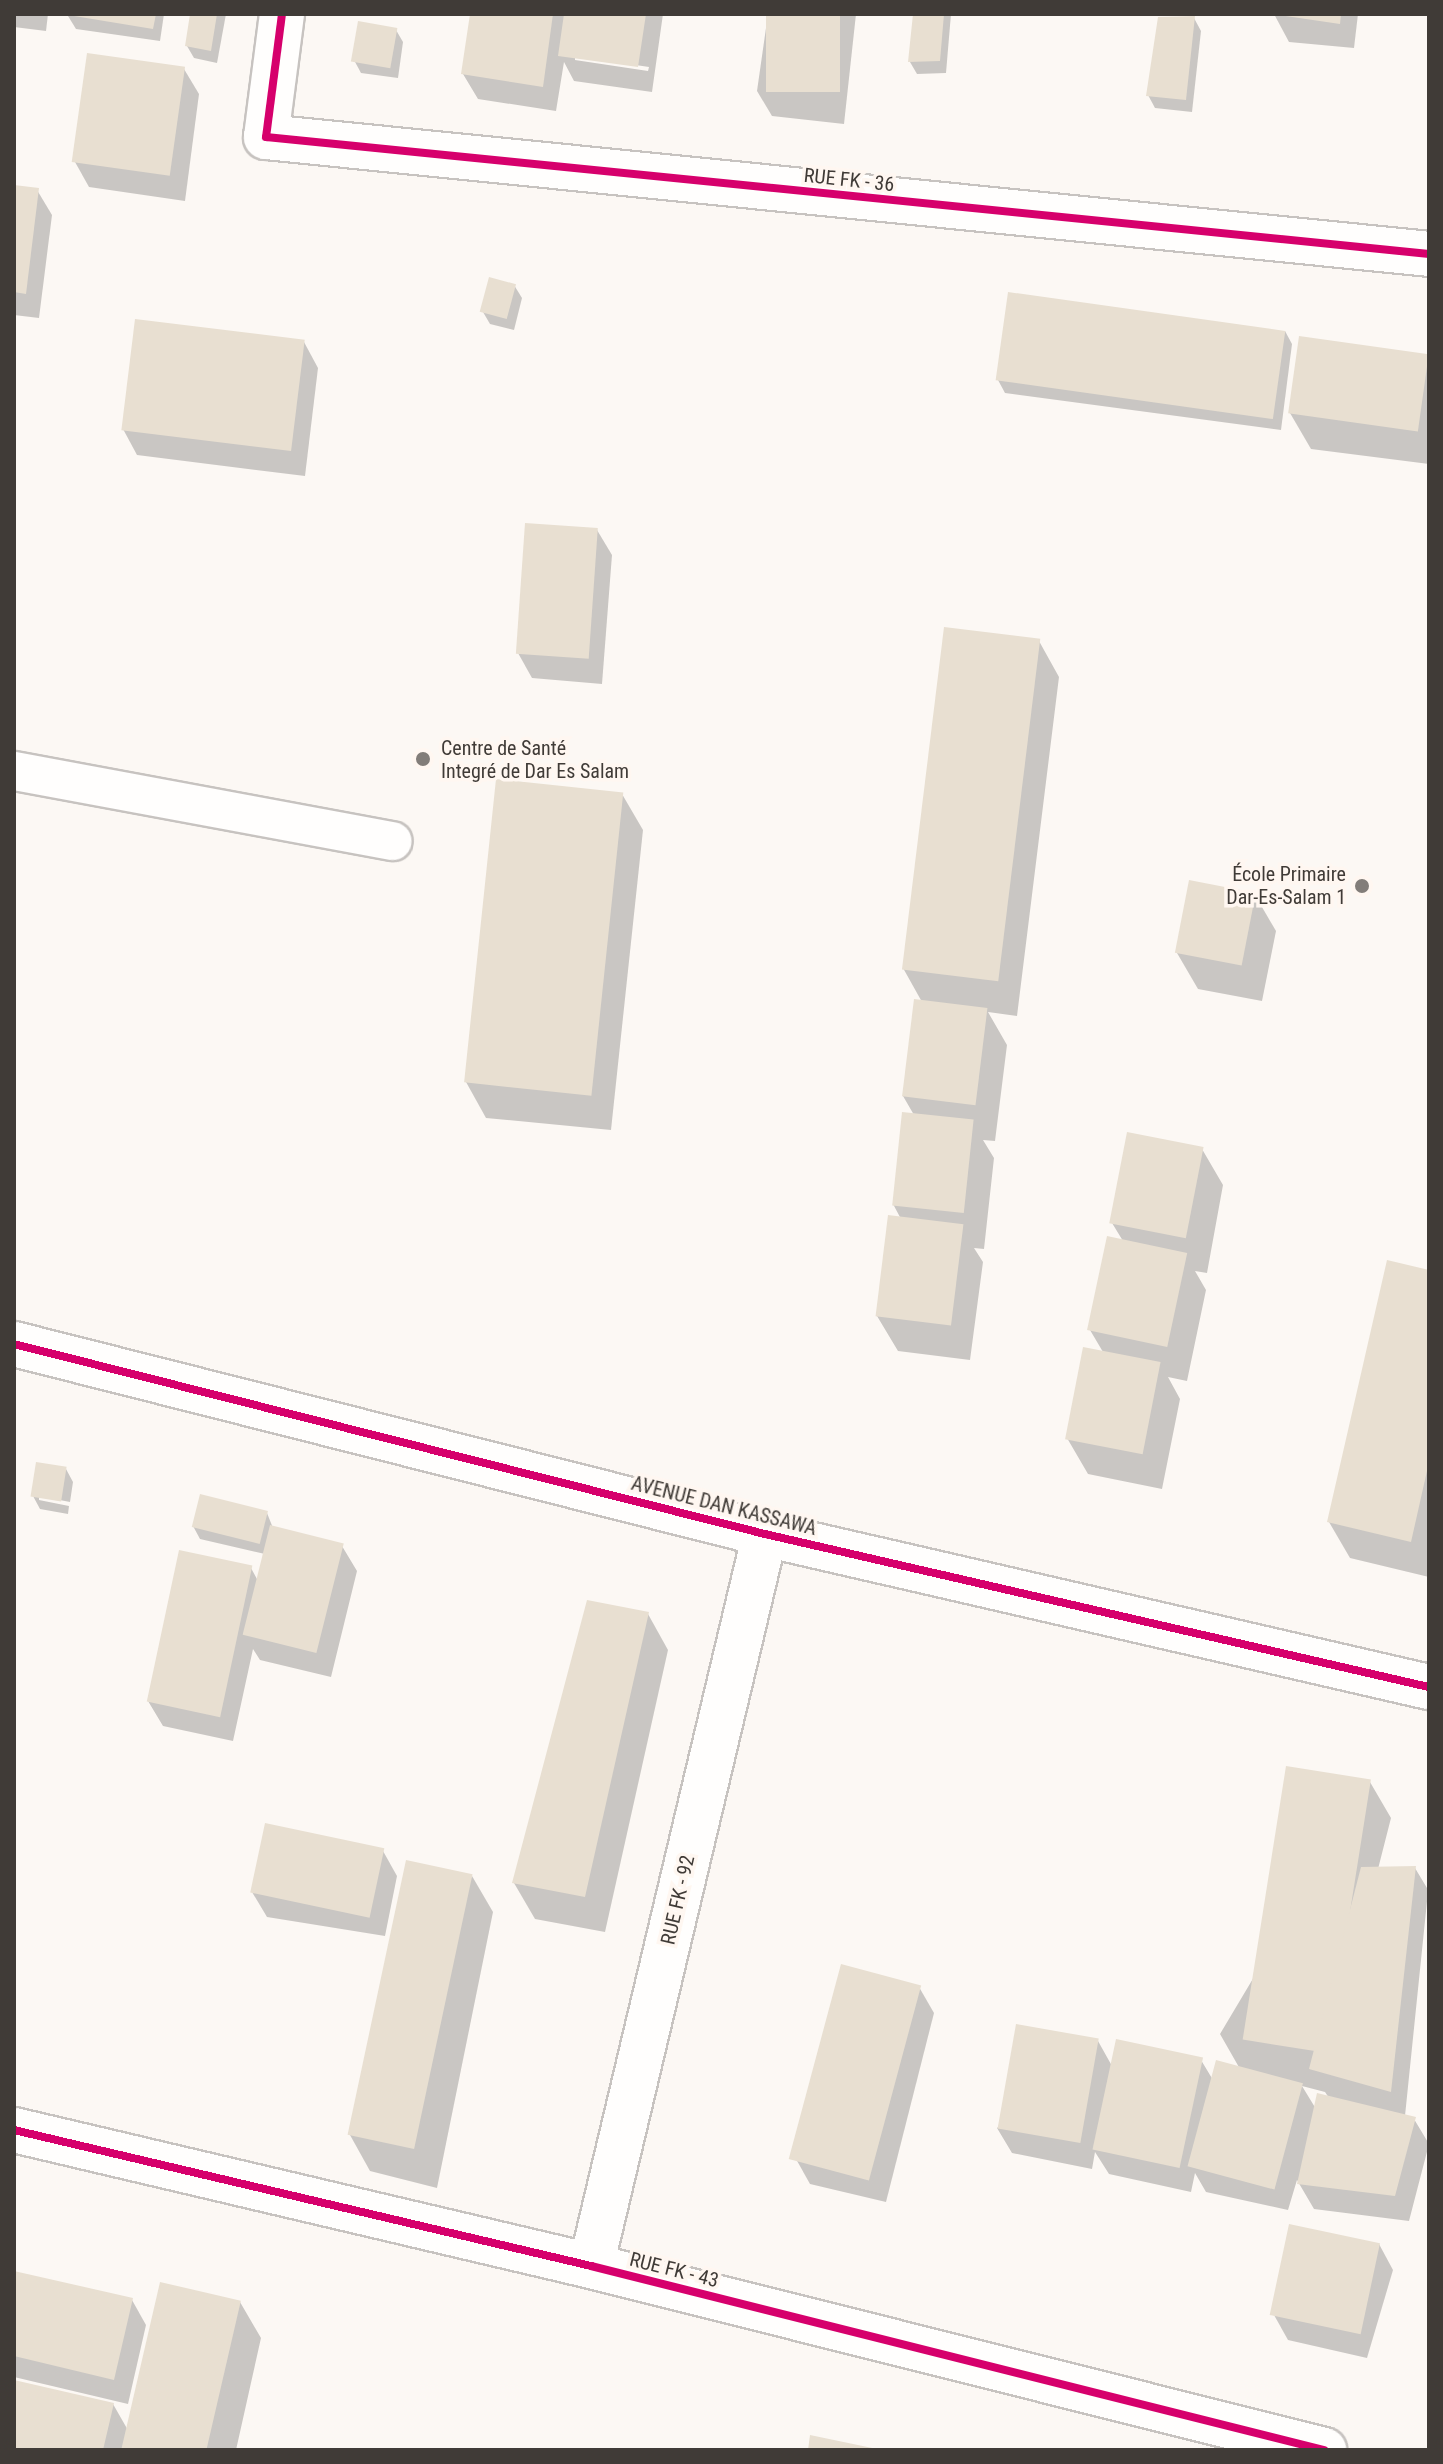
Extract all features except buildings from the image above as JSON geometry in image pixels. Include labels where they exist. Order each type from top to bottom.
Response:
[{"type":"street","name":"RUE FK - 36","points":[[282,14],[266,137],[1429,254]]},
{"type":"street","name":"AVENUE DAN KASSAWA","points":[[14,1344],[765,1534],[1429,1687]]},
{"type":"street","name":"RUE FK - 92","points":[[591,2266],[765,1534]]},
{"type":"street","name":"RUE FK - 43","points":[[14,2130],[591,2266],[1276,2443],[1324,2450]]},
{"type":"lane","points":[[14,771],[393,841]]},
{"type":"cycle path","points":[[282,14],[266,137],[1429,254]]},
{"type":"cycle path","points":[[14,1344],[765,1534],[1429,1687]]},
{"type":"cycle path","points":[[14,2130],[591,2266],[1324,2450]]},
{"type":"place","name":"Centre de Santé Integré de Dar Es Salam","points":[[423,759]]},
{"type":"place","name":"École Primaire Dar-Es-Salam 1","points":[[1362,886]]}]
